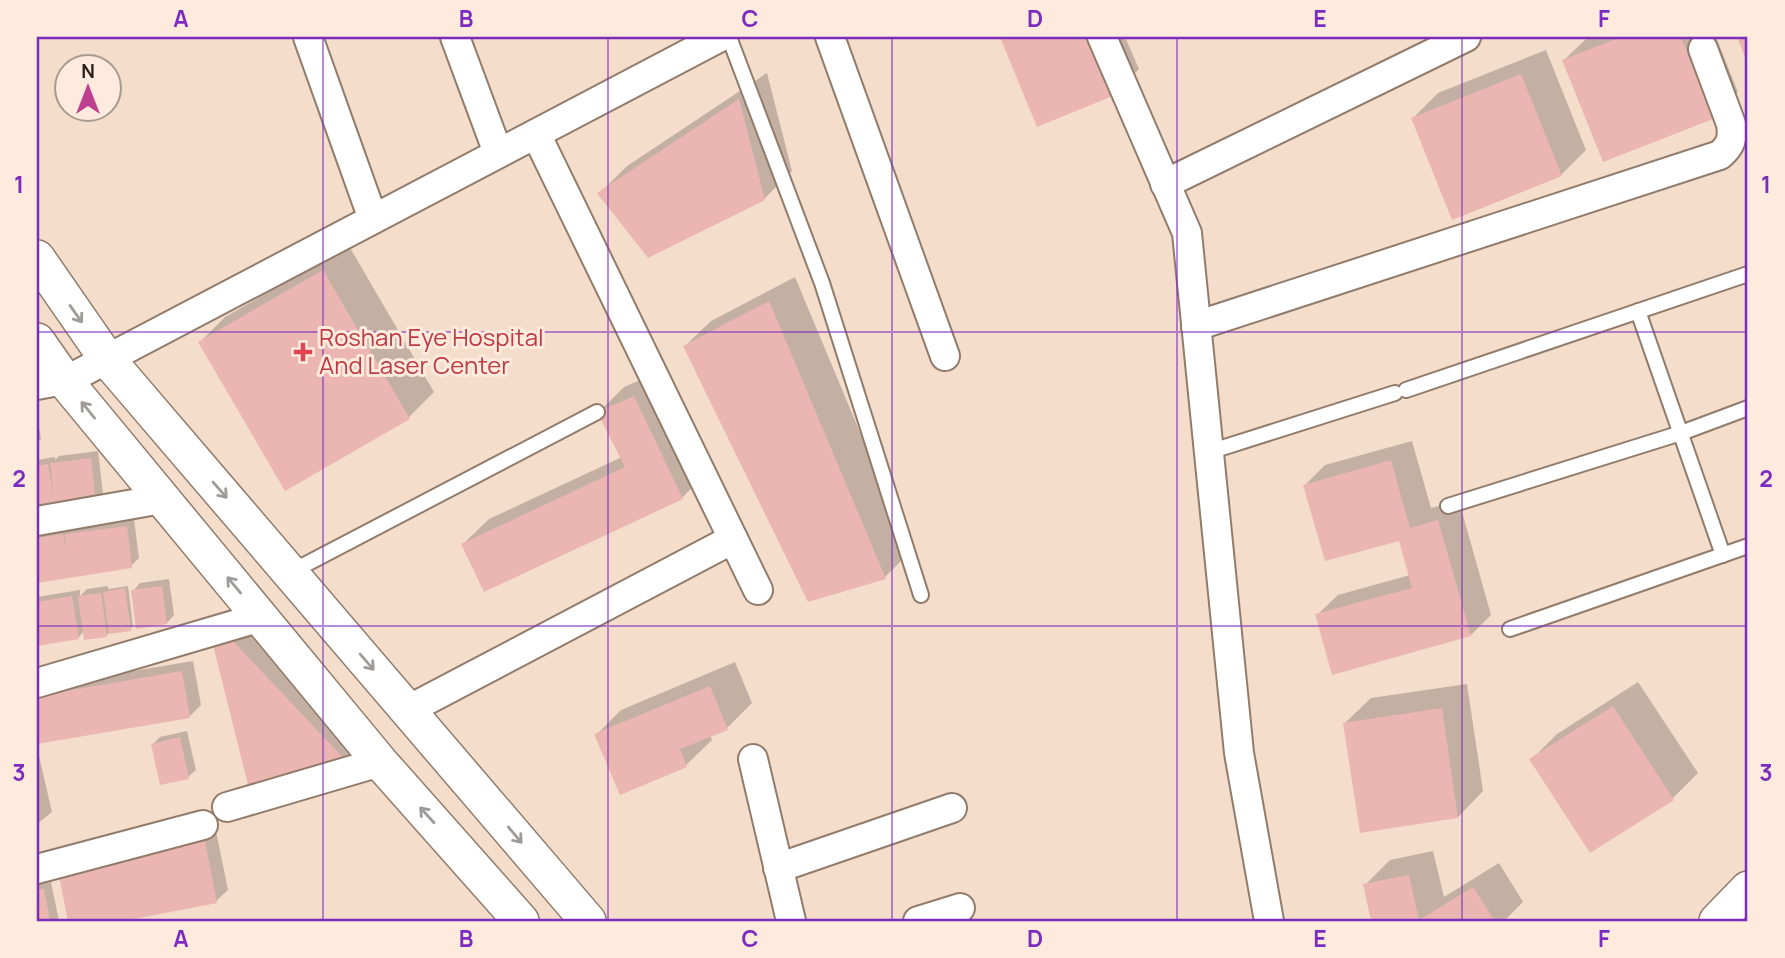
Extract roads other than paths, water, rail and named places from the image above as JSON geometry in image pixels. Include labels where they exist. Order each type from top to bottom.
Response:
[{"type":"street","points":[[308,37],[373,219]]},
{"type":"street","points":[[455,37],[498,153]]},
{"type":"street","points":[[51,383],[107,359],[720,37]]},
{"type":"street","points":[[830,37],[945,356]]},
{"type":"street","points":[[1102,37],[1187,233],[1239,753],[1269,921]]},
{"type":"street","points":[[1165,184],[1466,37]]},
{"type":"street","points":[[1196,326],[1720,155],[1729,147],[1731,124],[1703,49]]},
{"type":"street","points":[[536,134],[758,590]]},
{"type":"street","points":[[37,258],[107,359],[588,921]]},
{"type":"street","points":[[37,341],[51,383],[162,499],[380,762],[521,921]]},
{"type":"street","points":[[37,521],[162,499]]},
{"type":"street","points":[[408,710],[733,539]]},
{"type":"street","points":[[37,683],[261,617]]},
{"type":"street","points":[[753,760],[791,921]]},
{"type":"street","points":[[227,807],[380,762]]},
{"type":"street","points":[[778,868],[952,808]]},
{"type":"street","points":[[37,869],[203,825]]},
{"type":"street","points":[[1717,921],[1748,889]]},
{"type":"street","points":[[918,921],[960,908]]},
{"type":"lane","points":[[729,37],[822,283],[921,594]]},
{"type":"lane","points":[[1209,452],[1748,274]]},
{"type":"lane","points":[[1638,310],[1723,555]]},
{"type":"lane","points":[[1448,506],[1681,433],[1748,408]]},
{"type":"lane","points":[[290,572],[597,412]]},
{"type":"lane","points":[[1510,629],[1748,546]]},
{"type":"place","name":"Roshan Eye Hospital And Laser Center","points":[[303,352]]}]
